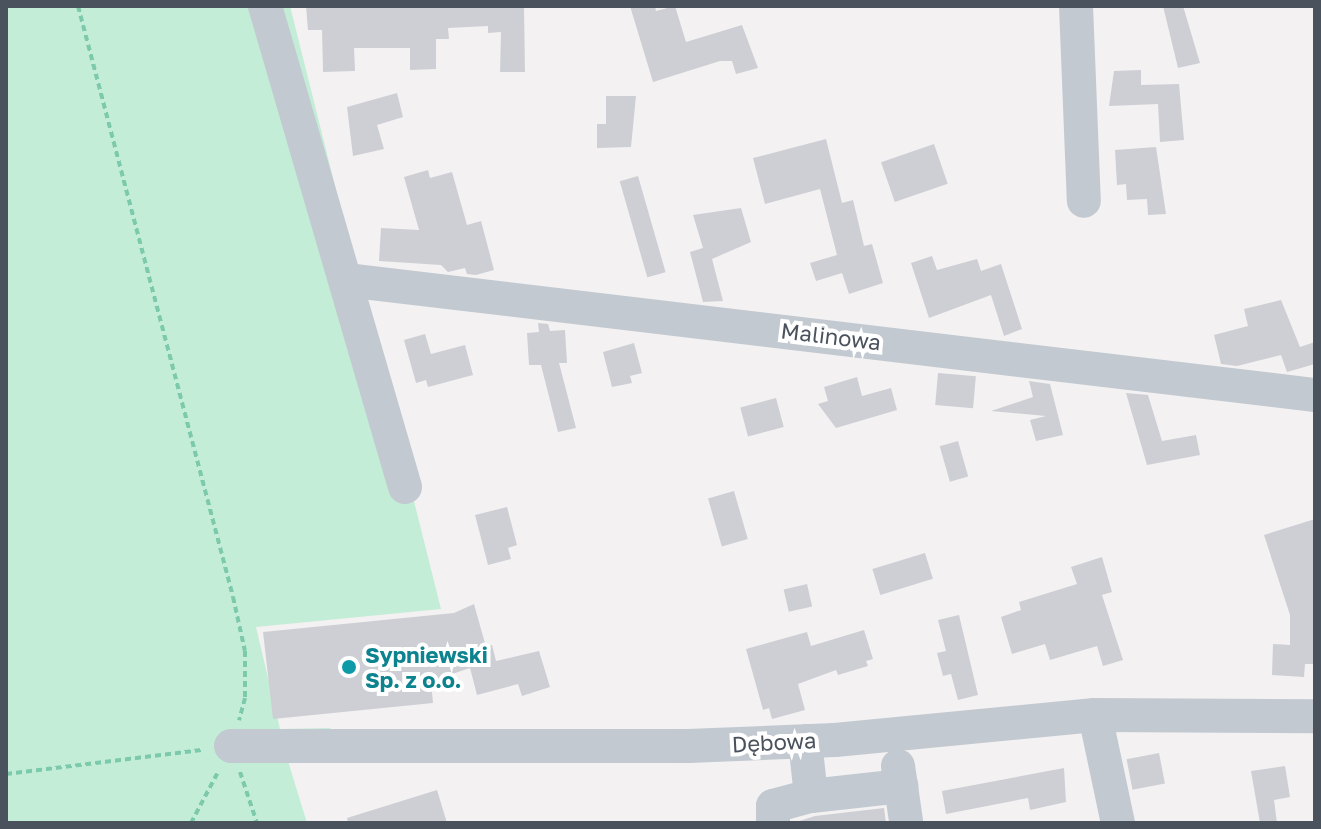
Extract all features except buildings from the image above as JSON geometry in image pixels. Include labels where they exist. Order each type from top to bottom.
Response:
[{"type":"street","points":[[265,6],[405,487]]},
{"type":"street","points":[[1076,6],[1084,201]]},
{"type":"street","name":"Malinowa","points":[[346,280],[1315,395]]},
{"type":"street","name":"Dębowa","points":[[231,746],[658,747],[805,741],[1095,715],[1315,716]]},
{"type":"street","points":[[1095,715],[1118,823]]},
{"type":"street","points":[[805,741],[811,796]]},
{"type":"street","points":[[773,823],[773,806],[899,776],[906,821]]},
{"type":"path","points":[[78,6],[172,350],[245,651],[245,698],[231,746],[191,823]]},
{"type":"path","points":[[6,774],[231,746]]},
{"type":"path","points":[[231,746],[257,823]]},
{"type":"green space","points":[[6,6],[290,6],[441,609],[256,627],[280,729],[330,728],[338,759],[288,761],[307,823],[6,823]]},
{"type":"place","name":"Sypniewski Sp. z o.o.","points":[[349,667]]}]
